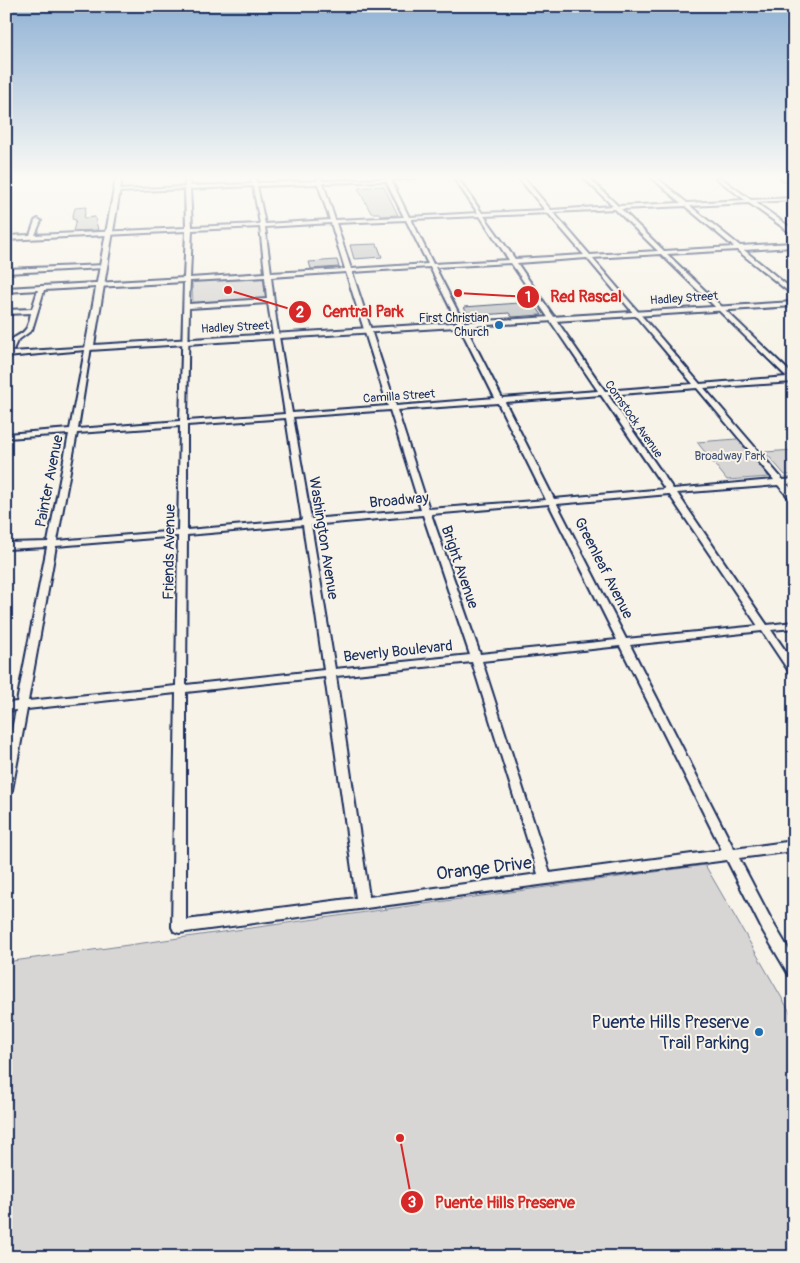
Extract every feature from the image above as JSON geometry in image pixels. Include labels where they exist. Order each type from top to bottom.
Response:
[{"type":"main road","name":"Painter Avenue","points":[[89,348],[109,237]]},
{"type":"main road","name":"Hadley Street","points":[[89,348],[794,304]]},
{"type":"street","points":[[6,238],[32,237]]},
{"type":"street","name":"Friends Avenue","points":[[179,927],[184,342],[187,306],[188,237]]},
{"type":"street","name":"Washington Avenue","points":[[263,237],[275,337],[308,522],[363,903]]},
{"type":"street","name":"Bright Avenue","points":[[338,237],[426,512],[476,658],[546,879]]},
{"type":"street","name":"Greenleaf Avenue","points":[[417,237],[768,927],[794,971]]},
{"type":"street","name":"Comstock Avenue","points":[[498,237],[602,393],[794,672]]},
{"type":"street","points":[[571,237],[794,498]]},
{"type":"street","points":[[647,237],[794,379]]},
{"type":"street","points":[[725,237],[794,294]]},
{"type":"street","points":[[6,290],[794,245]]},
{"type":"street","points":[[6,270],[104,266]]},
{"type":"street","points":[[8,354],[14,340],[29,330],[42,288]]},
{"type":"street","points":[[187,306],[270,302]]},
{"type":"street","points":[[6,312],[35,310]]},
{"type":"street","name":"Hadley Street","points":[[8,354],[89,348]]},
{"type":"street","name":"Painter Avenue","points":[[6,790],[89,348]]},
{"type":"street","name":"Camilla Street","points":[[6,436],[794,379]]},
{"type":"street","name":"Broadway","points":[[6,546],[53,544],[794,481]]},
{"type":"street","name":"Beverly Boulevard","points":[[6,707],[794,625]]},
{"type":"street","name":"Orange Drive","points":[[179,927],[794,846]]},
{"type":"green space","points":[[263,277],[266,299],[193,303],[192,281]]},
{"type":"green space","name":"Broadway Park","points":[[737,439],[769,477],[727,480],[697,442]]},
{"type":"green space","name":"Broadway Park","points":[[794,450],[794,475],[785,475],[765,452]]},
{"type":"green space","points":[[705,865],[794,1019],[794,1257],[6,1257],[6,962]]},
{"type":"building","points":[[377,244],[382,257],[354,259],[350,245]]},
{"type":"building","points":[[337,260],[339,267],[311,269],[309,262]]},
{"type":"building","points":[[533,302],[542,315],[512,317],[509,313],[468,316],[464,307]]},
{"type":"place","name":"Central Park","points":[[228,290]]},
{"type":"place","name":"Red Rascal","points":[[458,293]]},
{"type":"place","name":"First Christian Church","points":[[499,325]]},
{"type":"place","name":"Puente Hills Preserve Trail Parking","points":[[759,1032]]},
{"type":"place","name":"Puente Hills Preserve","points":[[400,1138]]}]
